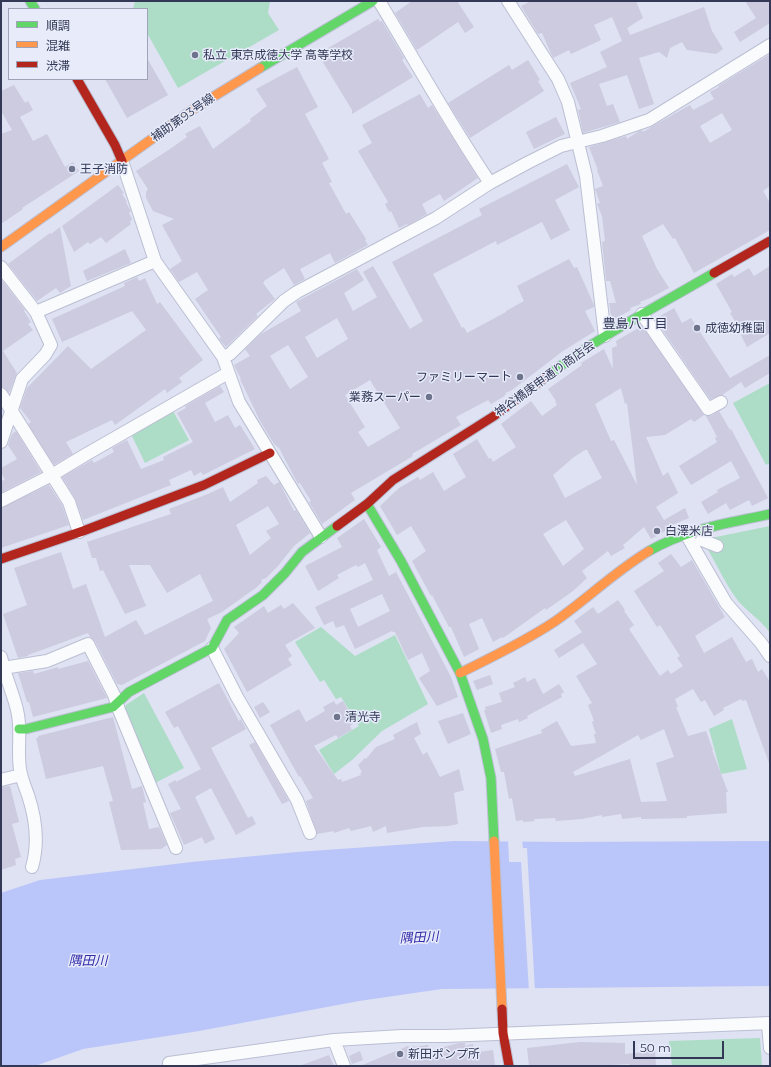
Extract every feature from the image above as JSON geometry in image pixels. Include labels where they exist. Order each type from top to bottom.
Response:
[{"type":"street","name":"補助第93号線","points":[[1,247],[195,108],[373,1]]},
{"type":"street","points":[[380,1],[433,92],[490,183]]},
{"type":"street","points":[[508,1],[564,90],[586,176],[605,336]]},
{"type":"street","points":[[223,357],[230,354],[284,301],[297,292],[436,218],[490,183],[561,146],[578,143],[648,120],[770,45]]},
{"type":"street","points":[[78,80],[115,145],[122,161],[155,261],[223,357],[239,402],[321,538]]},
{"type":"street","name":"神谷橋庚申通り商店会","points":[[212,648],[226,620],[263,595],[285,573],[302,552],[368,504],[393,480],[494,416],[569,359],[605,336],[770,241]]},
{"type":"street","points":[[36,312],[155,261]]},
{"type":"street","points":[[1,267],[36,312],[50,345],[45,355],[22,379],[1,442]]},
{"type":"street","points":[[642,314],[708,409],[721,402]]},
{"type":"street","points":[[1,501],[52,475],[228,373]]},
{"type":"street","points":[[1,394],[69,502],[79,532]]},
{"type":"street","points":[[1,559],[79,532],[204,485],[270,453]]},
{"type":"street","points":[[368,504],[402,561],[460,673],[483,739],[490,778],[503,1029],[508,1066]]},
{"type":"street","points":[[460,673],[546,628],[633,561],[667,542],[686,534],[711,527],[770,514]]},
{"type":"street","points":[[686,534],[726,603],[761,643],[770,656]]},
{"type":"street","points":[[702,540],[717,546]]},
{"type":"street","points":[[32,867],[36,852],[37,840],[32,807],[20,770],[17,711],[2,663],[47,660],[88,644],[117,703],[176,848]]},
{"type":"street","points":[[19,729],[26,730],[113,707],[129,692],[212,648],[237,697],[297,800],[310,833]]},
{"type":"street","points":[[1,780],[21,775]]},
{"type":"street","points":[[170,1066],[169,1063],[334,1040],[402,1036],[446,1036],[503,1029],[769,1023],[770,1048]]},
{"type":"street","points":[[334,1040],[344,1066]]},
{"type":"green space","points":[[135,1],[270,1],[268,13],[279,30],[178,88],[148,35],[148,8],[133,8]]},
{"type":"green space","points":[[770,383],[770,463],[766,465],[733,403]]},
{"type":"green space","points":[[172,409],[189,440],[145,463],[131,434]]},
{"type":"green space","points":[[770,526],[770,633],[739,602],[726,583],[707,548],[711,538]]},
{"type":"green space","points":[[321,627],[355,656],[395,635],[428,704],[382,731],[352,760],[334,774],[319,750],[359,726],[341,697],[336,699],[324,680],[320,682],[295,642]]},
{"type":"green space","points":[[144,693],[184,768],[155,783],[125,708],[126,705]]},
{"type":"green space","points":[[732,719],[747,769],[721,774],[709,729]]},
{"type":"green space","points":[[760,1038],[762,1066],[672,1066],[669,1041]]},
{"type":"water","name":"隅田川","points":[[454,841],[770,841],[770,986],[442,989],[359,1001],[199,1031],[83,1049],[35,1066],[1,1066],[1,893],[40,880],[192,862],[297,852]]},
{"type":"pier","points":[[508,839],[522,840],[523,848],[527,848],[535,991],[529,991],[521,862],[509,862]]},
{"type":"building","points":[[412,1],[457,1],[474,27],[465,33],[458,22],[417,50],[395,13]]},
{"type":"building","points":[[531,1],[636,1],[643,18],[627,28],[630,35],[704,7],[712,31],[723,49],[716,54],[687,50],[682,42],[670,48],[667,58],[659,52],[639,58],[654,104],[639,109],[627,75],[599,84],[607,106],[613,104],[620,122],[583,133],[578,110],[581,109],[570,83],[607,67],[600,52],[622,41],[612,17],[594,25],[601,40],[571,54],[569,50],[553,58],[542,33],[538,34],[521,6]]},
{"type":"building","points":[[745,1],[770,1],[770,23],[740,42],[734,32],[756,18]]},
{"type":"building","points":[[378,19],[380,22],[382,21],[404,58],[402,60],[413,77],[352,114],[352,110],[318,54]]},
{"type":"building","points":[[770,54],[770,186],[763,191],[770,203],[770,230],[694,273],[675,238],[673,239],[663,224],[642,236],[657,269],[669,288],[640,302],[641,304],[630,308],[631,310],[612,320],[609,303],[616,303],[610,281],[606,281],[602,242],[605,241],[602,216],[597,204],[600,203],[595,189],[603,186],[589,147],[626,136],[627,139],[639,131],[642,130],[643,132],[690,105],[693,110],[714,99],[710,92],[719,87],[718,86]],"holes":[[[722,113],[732,130],[710,143],[700,126]]]},
{"type":"building","points":[[148,60],[168,95],[127,118],[106,80],[148,80]]},
{"type":"building","points":[[528,60],[540,80],[538,81],[544,91],[470,138],[448,103],[509,65],[512,70]]},
{"type":"building","points":[[297,67],[318,107],[305,114],[329,159],[322,163],[332,182],[329,183],[346,214],[349,212],[366,239],[365,240],[368,245],[335,263],[330,253],[300,269],[305,279],[294,285],[284,268],[264,281],[263,283],[275,299],[256,314],[258,316],[226,347],[219,339],[221,337],[195,299],[208,290],[197,272],[179,282],[170,269],[182,261],[162,225],[174,219],[153,211],[146,198],[146,192],[148,189],[136,171],[187,137],[185,134],[200,126],[213,149],[251,121],[250,119],[267,106],[256,89]]},
{"type":"building","points":[[14,85],[25,103],[28,101],[33,110],[20,117],[33,141],[47,134],[65,167],[73,162],[79,171],[22,208],[23,209],[1,224],[1,134],[12,130],[1,111],[1,91]]},
{"type":"building","points":[[420,94],[428,108],[432,105],[478,178],[444,201],[440,194],[422,204],[427,214],[408,225],[407,224],[399,228],[391,211],[389,212],[385,204],[388,202],[358,151],[372,143],[362,125]]},
{"type":"building","points":[[556,117],[565,134],[534,149],[526,132]]},
{"type":"building","points":[[567,164],[579,187],[555,200],[570,230],[551,240],[542,222],[497,245],[496,241],[433,274],[462,328],[464,327],[467,333],[524,301],[517,286],[569,259],[574,268],[577,267],[594,305],[594,307],[585,311],[595,331],[563,351],[512,390],[505,393],[506,394],[503,397],[491,404],[488,400],[456,417],[461,425],[351,493],[355,500],[322,524],[309,502],[311,501],[300,483],[298,484],[279,448],[274,444],[260,421],[234,365],[250,356],[245,349],[261,334],[301,311],[296,302],[357,269],[364,280],[344,293],[353,311],[377,297],[363,272],[373,266],[410,329],[423,321],[392,262],[482,215],[479,209]],"holes":[[[337,318],[348,339],[317,358],[305,337]],[[288,345],[308,377],[290,389],[270,356]],[[370,380],[400,428],[368,447],[358,432],[365,427],[345,395]]]},
{"type":"building","points":[[118,185],[124,193],[122,194],[131,211],[129,213],[132,219],[130,222],[131,224],[106,243],[101,237],[90,244],[88,242],[74,252],[62,226]]},
{"type":"building","points":[[60,227],[71,286],[60,293],[56,288],[37,301],[8,264]]},
{"type":"building","points":[[125,249],[131,263],[87,281],[83,271]]},
{"type":"building","points":[[770,266],[770,333],[747,347],[741,335],[743,334],[730,313],[732,312],[716,284],[732,274],[734,277],[749,268],[754,276]]},
{"type":"building","points":[[137,277],[139,281],[145,278],[157,304],[160,302],[203,360],[179,378],[182,382],[167,393],[165,389],[115,425],[112,420],[66,442],[73,454],[54,465],[28,424],[31,422],[20,408],[27,388],[68,346],[91,369],[146,330],[132,311],[62,342],[52,319],[125,286],[124,283]]},
{"type":"building","points":[[1,279],[25,310],[24,311],[31,322],[28,324],[33,330],[3,351],[17,373],[9,393],[1,386]]},
{"type":"building","points":[[674,308],[682,323],[691,318],[730,378],[770,355],[770,373],[745,388],[741,382],[722,395],[710,399],[655,319]]},
{"type":"building","points":[[642,326],[704,415],[694,422],[691,419],[665,435],[646,437],[663,476],[668,472],[678,493],[656,507],[664,520],[685,508],[689,518],[665,528],[667,530],[651,539],[644,527],[623,545],[625,548],[611,556],[608,551],[582,571],[587,578],[573,591],[546,610],[545,608],[503,638],[502,637],[493,642],[482,618],[469,624],[479,649],[464,657],[451,627],[449,627],[412,561],[426,551],[411,526],[397,535],[380,506],[399,488],[418,477],[420,480],[433,472],[444,491],[466,477],[453,454],[477,439],[489,459],[491,458],[493,462],[516,447],[501,424],[531,401],[542,416],[557,405],[548,389],[582,365],[581,363],[604,349],[613,369],[612,348],[617,346],[616,341]],"holes":[[[621,388],[625,404],[627,403],[637,485],[614,440],[611,441],[595,404]],[[587,450],[602,478],[565,498],[553,475],[574,457]],[[566,520],[584,549],[563,566],[543,534]]]},
{"type":"building","points":[[220,386],[224,392],[205,403],[215,422],[228,415],[235,428],[240,425],[255,449],[203,475],[201,472],[194,476],[191,470],[169,480],[171,485],[83,520],[75,498],[62,477],[92,460],[94,463],[114,452],[112,448],[127,440],[141,469],[164,460],[163,457],[193,442],[177,413],[186,408],[185,406]]},
{"type":"building","points":[[719,411],[730,430],[731,429],[768,498],[752,506],[749,500],[730,510],[726,503],[708,514],[701,502],[718,492],[717,490],[740,478],[731,461],[691,485],[679,466],[717,442],[715,438],[717,437],[706,416],[711,416]]},
{"type":"building","points":[[16,431],[41,472],[1,493],[1,481],[5,480],[1,472],[1,468],[17,459],[8,445],[12,434]]},
{"type":"building","points":[[266,476],[274,485],[279,482],[294,511],[296,510],[310,533],[294,546],[278,566],[266,578],[261,580],[262,582],[257,587],[222,612],[207,619],[211,628],[205,641],[122,685],[117,684],[95,641],[88,633],[28,656],[18,658],[3,614],[27,605],[14,568],[61,552],[73,589],[86,584],[105,637],[136,620],[145,635],[213,601],[200,574],[167,593],[150,565],[129,565],[146,606],[125,614],[103,570],[100,571],[96,558],[92,558],[87,542],[171,514],[169,509],[223,487],[230,502],[258,483],[257,480]],"holes":[[[268,506],[279,524],[266,531],[271,538],[250,555],[236,525]]]},
{"type":"building","points":[[49,485],[62,505],[69,525],[1,548],[1,508]]},
{"type":"building","points":[[364,519],[381,547],[377,550],[389,576],[396,572],[451,677],[458,697],[437,706],[419,678],[430,671],[422,653],[408,660],[395,632],[392,631],[355,649],[344,625],[336,628],[333,621],[324,625],[315,607],[373,580],[365,563],[358,567],[356,565],[337,575],[339,578],[318,591],[305,566],[342,547],[337,538]],"holes":[[[382,594],[390,611],[358,627],[350,609]]]},
{"type":"building","points":[[671,554],[681,567],[692,560],[725,617],[695,636],[704,653],[732,637],[746,662],[752,659],[758,672],[762,669],[770,682],[770,763],[746,700],[742,701],[741,699],[723,708],[724,710],[714,716],[705,700],[701,702],[693,689],[675,699],[678,707],[676,707],[688,736],[706,731],[728,792],[726,792],[727,813],[687,816],[687,818],[641,819],[641,817],[622,819],[621,814],[556,821],[555,818],[534,819],[535,821],[523,822],[523,820],[516,821],[512,798],[509,799],[504,772],[501,772],[495,749],[542,733],[541,730],[557,721],[571,746],[596,743],[594,734],[596,734],[592,722],[594,721],[588,705],[592,703],[576,676],[597,664],[583,643],[559,658],[554,650],[582,632],[574,621],[593,607],[598,614],[618,600],[634,625],[629,629],[660,676],[668,670],[671,674],[683,666],[677,658],[680,656],[660,625],[657,627],[634,591],[664,571],[658,563]],"holes":[[[664,729],[674,757],[656,763],[667,801],[641,802],[630,759],[575,776],[573,772],[638,735],[641,740]]]},
{"type":"building","points":[[293,603],[315,628],[285,645],[292,656],[288,659],[292,665],[247,692],[224,649],[239,633],[234,627],[264,606],[268,613],[281,605],[284,609]]},
{"type":"building","points":[[88,661],[107,698],[33,717],[18,673],[33,671],[34,674]]},
{"type":"building","points":[[490,675],[493,684],[477,690],[473,681]]},
{"type":"building","points":[[525,677],[527,682],[535,678],[543,694],[559,684],[564,692],[561,694],[562,697],[527,716],[528,718],[519,722],[518,719],[501,725],[502,729],[491,733],[484,710],[486,710],[485,707],[502,702],[499,693],[515,687],[513,683]]},
{"type":"building","points":[[219,683],[239,721],[241,719],[246,729],[211,748],[248,818],[252,816],[256,824],[236,835],[211,788],[195,797],[215,839],[205,844],[202,837],[184,845],[170,813],[181,809],[168,784],[176,780],[176,782],[201,769],[178,726],[174,728],[165,712]]},
{"type":"building","points":[[334,701],[336,705],[343,701],[355,722],[350,726],[352,730],[338,738],[336,735],[314,746],[338,780],[341,779],[342,782],[361,775],[360,773],[362,772],[358,765],[365,758],[366,759],[376,747],[395,739],[393,735],[417,722],[421,734],[414,738],[423,755],[427,752],[440,777],[459,769],[464,790],[454,793],[458,824],[423,827],[387,833],[386,826],[373,832],[371,826],[351,831],[349,828],[334,833],[334,831],[317,834],[306,801],[313,798],[300,776],[299,777],[270,725],[299,709],[306,722],[325,711],[323,707]]},
{"type":"building","points":[[263,702],[270,712],[260,718],[254,707]]},
{"type":"building","points":[[463,713],[471,734],[448,744],[438,721]]},
{"type":"building","points":[[113,717],[132,789],[142,786],[146,802],[143,803],[149,829],[159,827],[167,845],[161,849],[121,850],[109,802],[113,801],[103,766],[46,779],[36,738],[38,738],[38,736]]},
{"type":"building","points":[[255,742],[289,801],[282,804],[249,745]]},
{"type":"building","points":[[10,786],[19,822],[12,824],[21,857],[15,859],[16,865],[1,870],[1,787]]},
{"type":"building","points":[[580,1042],[625,1043],[625,1054],[655,1051],[656,1066],[630,1066],[629,1064],[611,1066],[529,1066],[527,1048]]},
{"type":"building","points":[[459,1043],[465,1043],[465,1046],[473,1044],[474,1049],[478,1048],[479,1052],[493,1050],[495,1066],[360,1066],[408,1046],[409,1048],[428,1045],[429,1051]]},
{"type":"building","points":[[360,1051],[363,1060],[352,1064],[349,1056]]},
{"type":"building","points":[[329,1055],[334,1066],[302,1066],[302,1065]]},
{"type":"traffic: fast","points":[[30,1],[34,8]]},
{"type":"traffic: fast","points":[[260,68],[373,1]]},
{"type":"traffic: fast","points":[[547,376],[567,361],[629,322],[714,273]]},
{"type":"traffic: fast","points":[[367,504],[401,561],[460,673],[483,739],[491,778],[494,841]]},
{"type":"traffic: fast","points":[[649,551],[664,543],[693,532],[770,514]]},
{"type":"traffic: fast","points":[[19,729],[26,729],[113,707],[129,692],[212,648],[227,620],[263,595],[285,573],[302,552],[337,526]]},
{"type":"traffic: slow","points":[[1,247],[195,108],[260,68]]},
{"type":"traffic: slow","points":[[460,673],[520,643],[554,622],[636,559],[649,551]]},
{"type":"traffic: slow","points":[[494,841],[502,1009]]},
{"type":"traffic: jam","points":[[78,80],[115,145],[122,161]]},
{"type":"traffic: jam","points":[[714,273],[770,241]]},
{"type":"traffic: jam","points":[[337,526],[367,504],[393,480],[494,416],[547,376]]},
{"type":"traffic: jam","points":[[1,559],[83,531],[204,485],[270,453]]},
{"type":"traffic: jam","points":[[502,1009],[503,1033],[509,1066]]},
{"type":"place","name":"私立 東京成徳大学 高等学校","points":[[195,55]]},
{"type":"place","name":"王子消防","points":[[72,169]]},
{"type":"place","name":"成徳幼稚園","points":[[697,328]]},
{"type":"place","name":"ファミリーマート","points":[[520,377]]},
{"type":"place","name":"業務スーパー","points":[[429,397]]},
{"type":"place","name":"白澤米店","points":[[657,531]]},
{"type":"place","name":"清光寺","points":[[337,717]]},
{"type":"place","name":"新田ポンプ所","points":[[400,1054]]},
{"type":"district","name":"豊島八丁目","points":[[635,324]]}]
